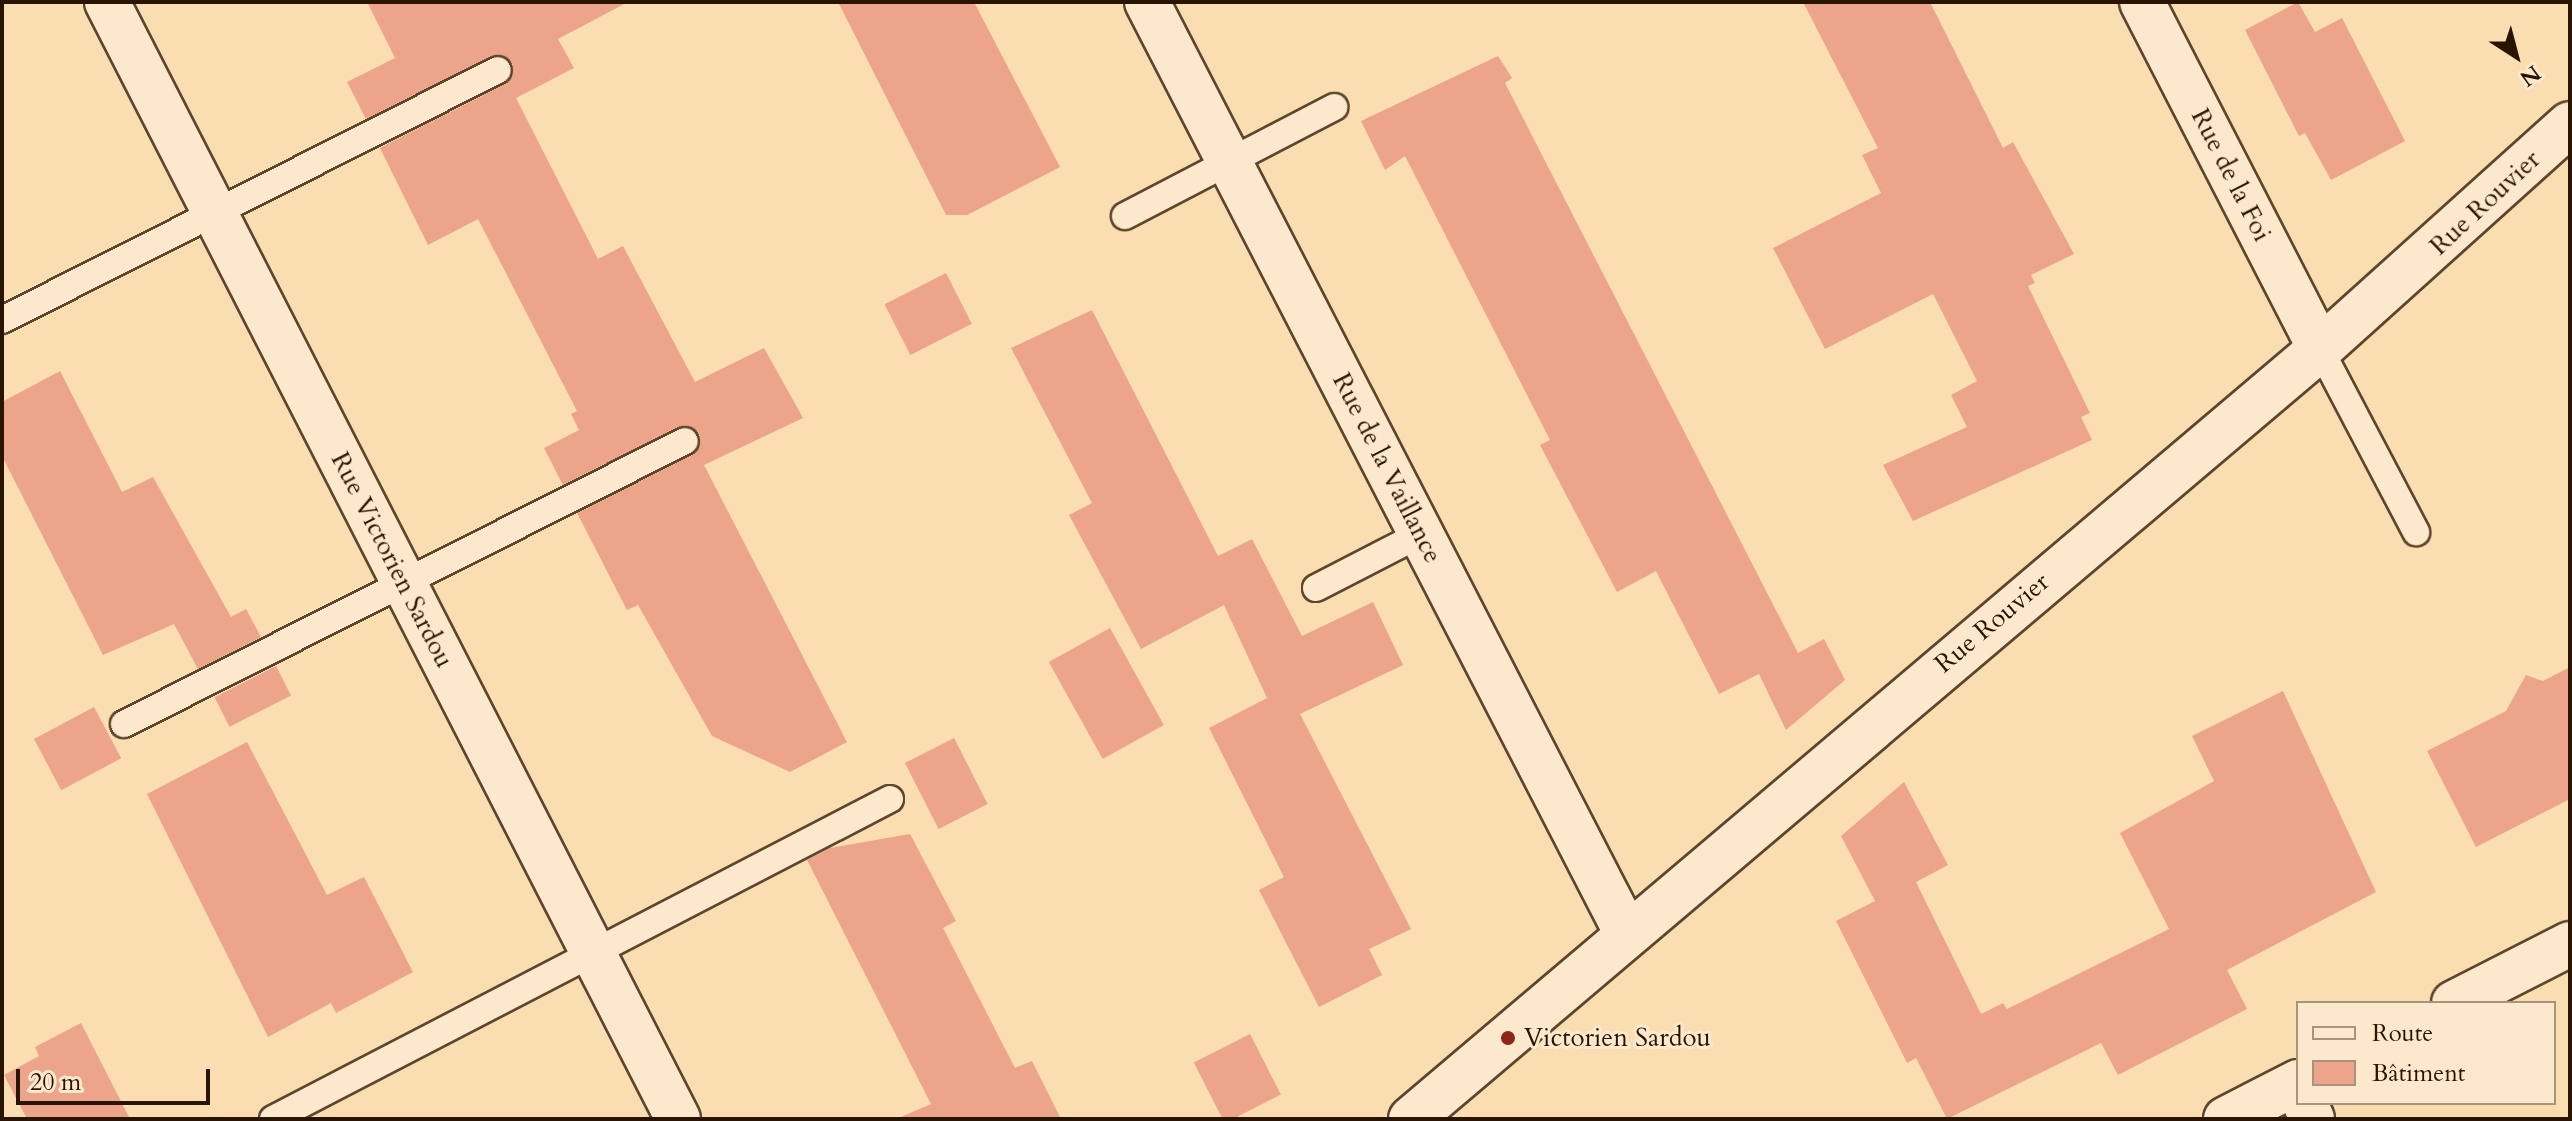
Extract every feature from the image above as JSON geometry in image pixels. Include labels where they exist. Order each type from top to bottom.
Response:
[{"type":"street","name":"Rue Victorien Sardou","points":[[107,2],[678,1119]]},
{"type":"street","name":"Rue de la Vaillance","points":[[1147,2],[1627,934]]},
{"type":"street","name":"Rue de la Foi","points":[[2142,2],[2320,349]]},
{"type":"street","name":"Rue Rouvier","points":[[1411,1119],[2320,349],[2570,124]]},
{"type":"street","points":[[2458,1001],[2570,944]]},
{"type":"street","points":[[2226,1119],[2296,1098]]},
{"type":"lane","points":[[2,320],[498,70]]},
{"type":"lane","points":[[1125,216],[1334,107]]},
{"type":"lane","points":[[2320,349],[2416,532]]},
{"type":"lane","points":[[124,724],[685,441]]},
{"type":"lane","points":[[1316,588],[1421,534]]},
{"type":"lane","points":[[273,1119],[890,799]]},
{"type":"building","points":[[367,2],[628,2],[558,39],[574,68],[516,98],[598,259],[623,246],[695,382],[764,348],[803,418],[704,465],[847,742],[790,772],[712,736],[638,605],[627,610],[577,513],[692,455],[700,435],[678,427],[563,485],[544,448],[579,430],[571,414],[577,411],[478,219],[428,245],[380,148],[505,84],[513,64],[491,56],[366,119],[347,82],[395,58]]},
{"type":"building","points":[[838,2],[974,2],[1060,167],[967,215],[946,215]]},
{"type":"building","points":[[1803,2],[1930,2],[2003,148],[2013,142],[2074,254],[2031,275],[2035,283],[2028,286],[2090,413],[2081,417],[2092,440],[1913,521],[1883,465],[1967,427],[1951,395],[1977,381],[1933,294],[1825,349],[1773,248],[1881,193],[1862,155],[1878,148]]},
{"type":"building","points":[[2298,2],[2315,32],[2342,18],[2405,141],[2331,180],[2305,133],[2299,136],[2245,30]]},
{"type":"building","points":[[1498,56],[1512,78],[1505,83],[1798,653],[1824,639],[1845,680],[1786,730],[1759,674],[1719,694],[1656,571],[1617,592],[1540,445],[1550,440],[1405,156],[1385,170],[1361,121]]},
{"type":"building","points":[[946,273],[972,324],[910,355],[885,304]]},
{"type":"building","points":[[1092,310],[1218,556],[1252,539],[1302,636],[1373,602],[1403,665],[1300,714],[1411,929],[1369,949],[1382,975],[1319,1007],[1259,890],[1284,877],[1209,728],[1267,698],[1224,605],[1141,649],[1069,515],[1092,503],[1011,348]]},
{"type":"building","points":[[60,371],[122,492],[153,477],[231,617],[246,609],[261,637],[198,669],[174,624],[103,655],[2,456],[2,402]]},
{"type":"building","points":[[1110,628],[1164,725],[1103,759],[1049,662]]},
{"type":"building","points":[[276,666],[291,695],[230,727],[215,697]]},
{"type":"building","points":[[2570,667],[2570,799],[2476,847],[2427,751],[2506,711],[2526,675],[2543,681]]},
{"type":"building","points":[[2283,691],[2376,892],[2227,970],[2247,1009],[2118,1075],[2101,1043],[1947,1119],[1916,1058],[1907,1063],[1836,921],[1875,901],[1841,836],[1904,782],[1948,865],[1916,882],[1981,1014],[2003,1003],[2007,1009],[2169,929],[2120,833],[2214,781],[2192,736]]},
{"type":"building","points":[[94,707],[121,758],[61,790],[34,739]]},
{"type":"building","points":[[954,738],[988,804],[939,829],[905,763]]},
{"type":"building","points":[[247,742],[327,895],[364,877],[413,972],[336,1013],[331,1003],[268,1037],[147,794]]},
{"type":"building","points":[[910,834],[956,921],[943,928],[1015,1068],[1032,1061],[1061,1119],[896,1119],[931,1104],[807,860],[830,848]]},
{"type":"building","points":[[81,1023],[130,1119],[27,1119],[4,1075],[39,1056],[35,1047]]},
{"type":"building","points":[[1250,1034],[1281,1095],[1233,1119],[1223,1119],[1194,1063]]},
{"type":"place","name":"Victorien Sardou","points":[[1508,1038]]}]
